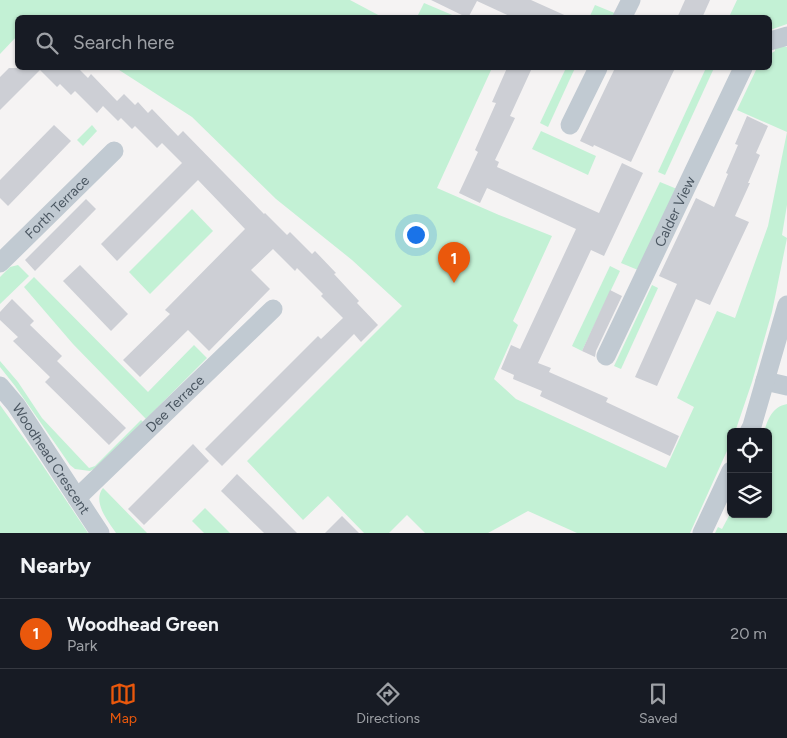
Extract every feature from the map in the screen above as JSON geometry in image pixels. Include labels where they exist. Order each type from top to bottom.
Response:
[{"type":"street","points":[[623,15],[630,0]]},
{"type":"street","points":[[772,40],[787,36]]},
{"type":"street","points":[[570,125],[597,70]]},
{"type":"street","name":"Calder View","points":[[606,356],[742,70]]},
{"type":"street","name":"Forth Terrace","points":[[0,263],[114,151]]},
{"type":"street","points":[[751,428],[787,305]]},
{"type":"street","name":"Dee Terrace","points":[[77,498],[273,309]]},
{"type":"street","points":[[765,380],[787,386]]},
{"type":"street","name":"Woodhead Crescent","points":[[0,386],[16,405],[100,533]]},
{"type":"street","points":[[702,533],[731,473]]},
{"type":"green space","points":[[0,0],[350,0],[378,15],[15,15],[15,38],[0,54]]},
{"type":"green space","points":[[737,0],[787,0],[787,24],[772,29],[772,15],[730,15]]},
{"type":"green space","points":[[424,3],[452,15],[418,15]]},
{"type":"green space","points":[[595,5],[617,14],[616,15],[590,15]]},
{"type":"green space","points":[[775,46],[787,47],[787,132],[737,110],[756,70],[772,70],[772,53],[775,51]]},
{"type":"green space","points":[[119,70],[491,70],[437,188],[552,236],[513,321],[518,325],[494,379],[516,399],[666,468],[694,407],[677,398],[717,311],[735,318],[768,226],[787,132],[787,205],[782,235],[787,238],[772,312],[736,428],[727,428],[727,451],[690,533],[577,533],[528,511],[488,533],[425,533],[407,515],[389,533],[364,533],[328,496],[303,520],[247,461],[402,306],[352,260],[276,199],[192,117]]},
{"type":"green space","points":[[565,70],[574,70],[548,127],[540,123]]},
{"type":"green space","points":[[705,70],[713,70],[665,175],[658,172]]},
{"type":"green space","points":[[92,125],[97,131],[83,146],[77,140]]},
{"type":"green space","points":[[541,131],[596,156],[588,175],[532,149]]},
{"type":"green space","points":[[660,182],[677,189],[638,270],[621,263]]},
{"type":"green space","points":[[192,209],[213,231],[150,294],[129,272]]},
{"type":"green space","points":[[18,265],[29,276],[0,304],[0,277],[10,267]]},
{"type":"green space","points":[[610,266],[620,271],[582,351],[572,346]]},
{"type":"green space","points":[[34,277],[148,392],[194,345],[207,358],[146,419],[73,344],[24,287]]},
{"type":"green space","points":[[652,285],[658,288],[621,369],[614,366]]},
{"type":"green space","points":[[0,361],[18,382],[42,418],[89,468],[95,466],[141,420],[143,422],[98,467],[90,471],[75,469],[70,465],[0,367]]},
{"type":"green space","points":[[787,404],[787,533],[715,533],[718,527],[722,529],[728,518],[772,518],[772,428],[765,428],[774,411]]},
{"type":"green space","points":[[0,405],[33,451],[88,533],[0,533]]},
{"type":"green space","points":[[103,488],[147,533],[116,533],[105,517],[100,505],[100,493]]},
{"type":"green space","points":[[205,508],[230,533],[204,533],[192,521]]},
{"type":"building","points":[[431,0],[531,0],[564,15],[507,15],[477,1],[470,15],[462,15]]},
{"type":"building","points":[[685,0],[710,0],[703,15],[678,15]]},
{"type":"building","points":[[9,68],[15,68],[15,70],[40,70],[0,110],[0,77]]},
{"type":"building","points":[[40,70],[80,70],[88,78],[91,74],[117,101],[124,94],[135,105],[138,102],[148,113],[152,109],[178,136],[183,131],[287,235],[290,232],[312,254],[315,251],[359,301],[357,303],[378,325],[361,342],[354,334],[222,466],[205,449],[318,336],[321,339],[343,318],[321,296],[323,294],[297,268],[295,271],[273,249],[251,270],[270,289],[209,351],[188,330],[140,377],[123,360],[170,314],[165,310],[245,229],[198,180],[117,261],[101,244],[182,163],[162,143],[157,148],[135,126],[132,129],[121,118],[118,121],[103,106],[97,113],[75,91],[71,95],[60,84],[57,87]]},
{"type":"building","points":[[506,70],[531,70],[510,116],[515,118],[495,160],[499,162],[497,167],[599,213],[622,163],[643,173],[604,256],[591,250],[538,363],[551,368],[549,372],[608,398],[606,402],[679,436],[670,456],[540,396],[542,391],[513,379],[514,375],[501,369],[511,345],[520,349],[576,229],[487,188],[480,203],[459,193],[478,152],[475,150],[496,103],[492,102]]},
{"type":"building","points":[[614,70],[674,70],[631,162],[594,145],[593,147],[580,141]]},
{"type":"building","points":[[747,116],[768,126],[756,153],[760,155],[748,183],[750,183],[735,216],[749,222],[710,305],[696,299],[657,386],[635,377],[677,284],[659,276],[696,198],[714,207],[728,174],[726,173],[738,145],[735,144]]},
{"type":"building","points":[[54,125],[71,141],[8,206],[0,198],[0,180]]},
{"type":"building","points":[[86,199],[96,209],[35,271],[25,260]]},
{"type":"building","points":[[80,265],[128,314],[111,331],[63,281]]},
{"type":"building","points":[[610,290],[622,296],[596,351],[595,357],[582,351]]},
{"type":"building","points":[[12,299],[34,321],[30,325],[62,356],[57,361],[126,428],[109,445],[45,382],[50,377],[13,341],[18,337],[0,320],[0,312]]},
{"type":"building","points":[[193,444],[209,461],[144,525],[128,509]]},
{"type":"building","points":[[237,474],[297,533],[264,533],[221,491]]},
{"type":"building","points":[[342,516],[359,533],[325,533]]},
{"type":"place","name":"Woodhead Green","points":[[454,283]]}]
